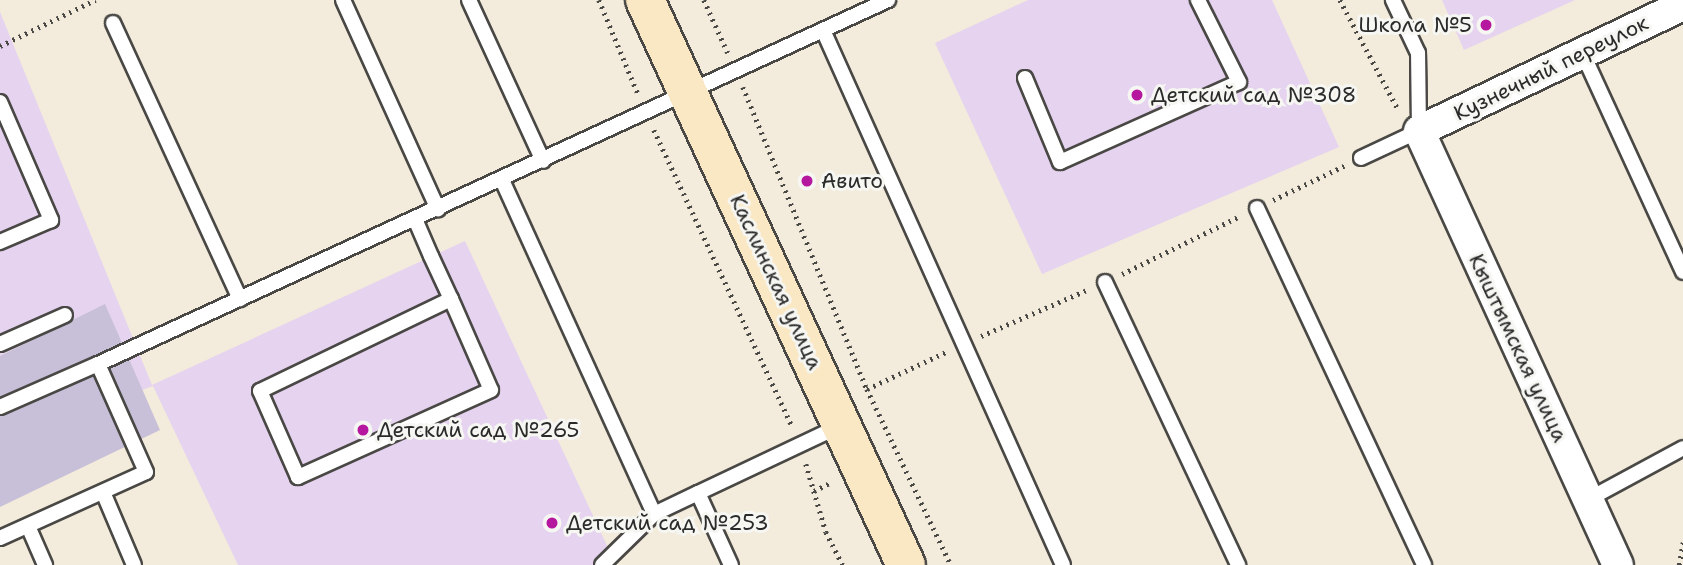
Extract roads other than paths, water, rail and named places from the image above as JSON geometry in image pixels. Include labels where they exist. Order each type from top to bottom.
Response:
[{"type":"main road","name":"Каслинская улица","points":[[645,0],[906,565]]},
{"type":"street","name":"Кузнечный переулок","points":[[1415,133],[1683,5]]},
{"type":"street","name":"Кыштымская улица","points":[[1415,133],[1618,565]]},
{"type":"lane","points":[[343,0],[438,209]]},
{"type":"lane","points":[[469,0],[543,160]]},
{"type":"lane","points":[[0,407],[502,180],[823,30],[866,5],[888,0]]},
{"type":"lane","points":[[1025,78],[1060,162],[1239,82],[1198,0]]},
{"type":"lane","points":[[1361,158],[1415,133],[1418,52],[1393,0]]},
{"type":"lane","points":[[113,23],[240,299]]},
{"type":"lane","points":[[823,30],[1063,565]]},
{"type":"lane","points":[[1582,52],[1683,272]]},
{"type":"lane","points":[[0,102],[51,220],[0,242]]},
{"type":"lane","points":[[502,180],[654,514]]},
{"type":"lane","points":[[1256,208],[1424,565]]},
{"type":"lane","points":[[415,219],[451,299],[491,390],[298,477],[260,391],[451,299]]},
{"type":"lane","points":[[1105,282],[1238,565]]},
{"type":"lane","points":[[0,344],[65,314]]},
{"type":"lane","points":[[0,538],[146,472],[98,364]]},
{"type":"lane","points":[[602,565],[654,514],[842,425]]},
{"type":"lane","points":[[1587,500],[1683,448]]},
{"type":"lane","points":[[103,492],[134,565]]},
{"type":"lane","points":[[698,493],[731,565]]},
{"type":"lane","points":[[28,526],[45,565]]},
{"type":"place","name":"Школа №5","points":[[1486,25]]},
{"type":"place","name":"Детский сад №308","points":[[1137,95]]},
{"type":"place","name":"Авито","points":[[807,181]]},
{"type":"place","name":"Детский сад №265","points":[[363,430]]},
{"type":"place","name":"Детский сад №253","points":[[552,523]]}]
